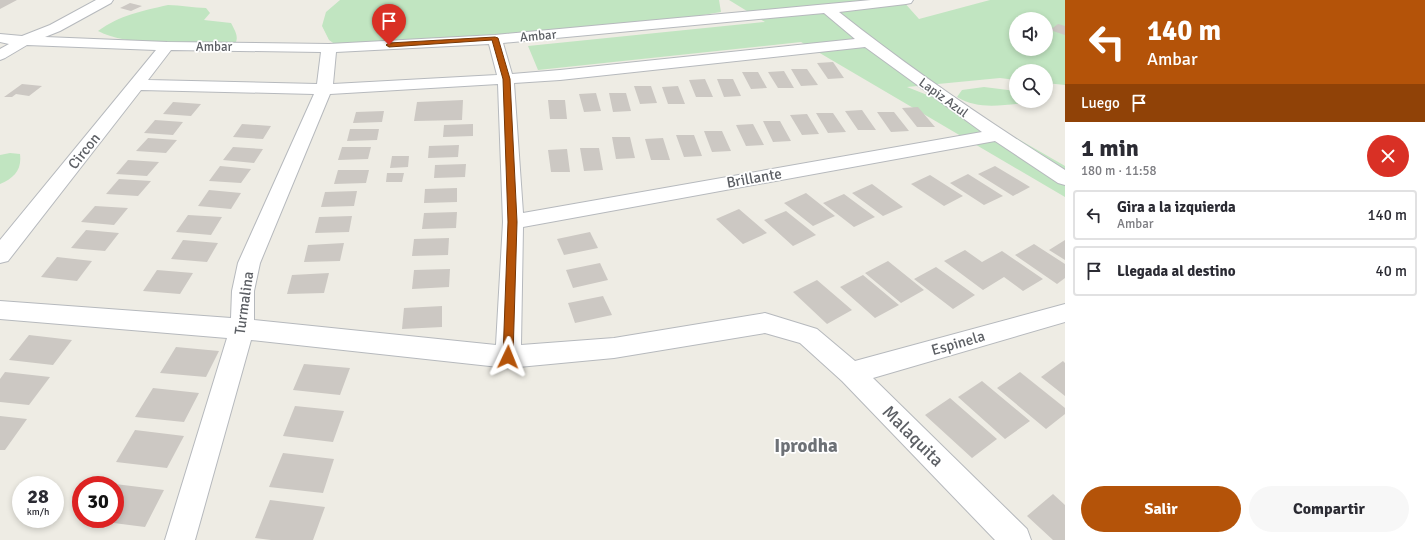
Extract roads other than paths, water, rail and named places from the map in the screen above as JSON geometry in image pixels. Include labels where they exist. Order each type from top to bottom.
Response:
[{"type":"street","points":[[0,55],[24,41],[56,28],[106,0]]},
{"type":"street","name":"Ambar","points":[[0,38],[24,41],[168,46],[329,48],[495,38],[827,9],[906,0]]},
{"type":"street","name":"Lapiz Azul","points":[[827,9],[867,42],[996,134],[1065,179]]},
{"type":"street","points":[[0,310],[242,329],[508,357],[513,222],[506,79],[495,38]]},
{"type":"street","points":[[137,85],[324,89],[506,79],[560,75],[867,42]]},
{"type":"street","name":"Circon","points":[[0,255],[168,46]]},
{"type":"street","name":"Turmalina","points":[[180,540],[242,329],[243,291],[250,263],[324,89],[329,48]]},
{"type":"street","name":"Brillante","points":[[513,222],[996,134]]},
{"type":"street","name":"Espinela","points":[[850,373],[1065,313]]},
{"type":"street","name":"Malaquita","points":[[508,357],[614,348],[765,323],[808,336],[850,373],[1016,540]]},
{"type":"district","name":"Iprodha","points":[[806,445]]}]
